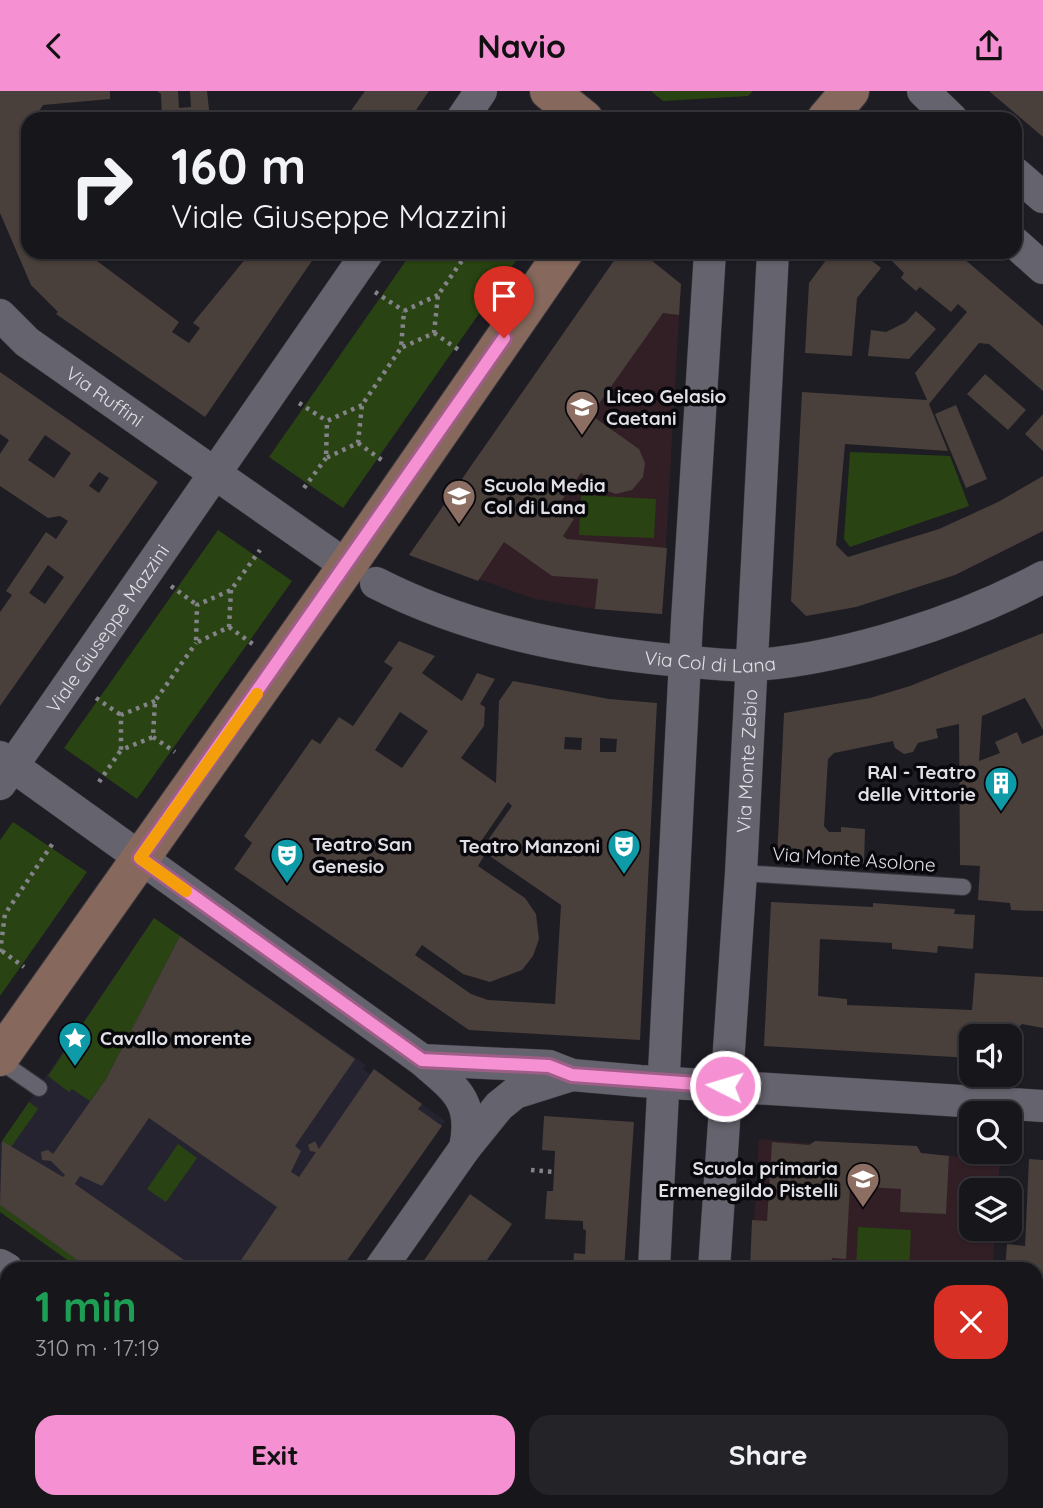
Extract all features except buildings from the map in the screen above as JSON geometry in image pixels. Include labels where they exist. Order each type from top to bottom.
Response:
[{"type":"main road","points":[[549,91],[575,112]]},
{"type":"main road","points":[[832,112],[849,91]]},
{"type":"main road","points":[[0,1059],[140,858],[361,574],[560,259]]},
{"type":"street","points":[[467,112],[481,91]]},
{"type":"street","points":[[923,91],[945,112]]},
{"type":"street","points":[[1022,179],[1043,197]]},
{"type":"street","points":[[1022,249],[1043,268]]},
{"type":"street","name":"Viale Giuseppe Mazzini","points":[[4,769],[363,259]]},
{"type":"street","points":[[654,1262],[666,1082],[685,661],[710,259]]},
{"type":"street","name":"Via Monte Zebio","points":[[714,1262],[741,873],[773,259]]},
{"type":"street","name":"Via Ruffini","points":[[0,314],[27,342],[214,471]]},
{"type":"street","points":[[214,471],[361,574]]},
{"type":"street","name":"Via Col di Lana","points":[[361,574],[422,605],[506,632],[597,652],[752,666],[817,657],[864,645],[941,621],[1043,577]]},
{"type":"street","points":[[4,769],[140,858],[422,1060],[466,1104],[470,1123],[465,1147]]},
{"type":"street","points":[[422,1060],[549,1066],[572,1075],[666,1082],[1043,1106]]},
{"type":"street","points":[[385,1262],[465,1147],[499,1106],[515,1093],[572,1075]]},
{"type":"lane","name":"Via Monte Asolone","points":[[741,873],[963,887]]},
{"type":"lane","points":[[0,1059],[39,1088]]},
{"type":"path","points":[[434,333],[438,295],[463,259]]},
{"type":"path","points":[[375,292],[404,311]]},
{"type":"path","points":[[404,311],[438,295]]},
{"type":"path","points":[[358,443],[362,405],[401,348],[404,311]]},
{"type":"path","points":[[401,348],[434,333]]},
{"type":"path","points":[[434,333],[461,352]]},
{"type":"path","points":[[298,402],[327,421]]},
{"type":"path","points":[[327,421],[362,405]]},
{"type":"path","points":[[326,458],[327,421]]},
{"type":"path","points":[[304,488],[326,458],[358,443]]},
{"type":"path","points":[[358,443],[384,462]]},
{"type":"path","points":[[229,627],[232,590],[260,550]]},
{"type":"path","points":[[171,586],[197,605]]},
{"type":"path","points":[[197,605],[232,590]]},
{"type":"path","points":[[196,643],[197,605]]},
{"type":"path","points":[[153,737],[155,701],[196,643],[229,627]]},
{"type":"path","points":[[229,627],[255,646]]},
{"type":"path","points":[[94,697],[121,715]]},
{"type":"path","points":[[121,715],[155,701]]},
{"type":"path","points":[[121,715],[121,750]]},
{"type":"path","points":[[99,782],[121,750],[153,737]]},
{"type":"path","points":[[153,737],[178,754]]},
{"type":"path","points":[[28,970],[1,951],[2,915],[55,840]]},
{"type":"path","points":[[531,1170],[554,1172]]},
{"type":"shaded area","name":"Liceo Gelasio Caetani","points":[[615,259],[650,259],[681,284],[662,614],[595,609],[535,599],[409,555]]},
{"type":"shaded area","points":[[154,918],[366,1065],[363,1069],[370,1074],[374,1069],[445,1121],[346,1262],[70,1262],[0,1212],[0,1144]]},
{"type":"shaded area","name":"Scuola primaria Ermenegildo Pistelli","points":[[759,1139],[959,1156],[959,1164],[1000,1164],[999,1178],[959,1178],[959,1241],[994,1241],[993,1262],[751,1262]]},
{"type":"green space","points":[[651,91],[753,91],[748,96],[663,101]]},
{"type":"green space","points":[[407,259],[517,259],[343,508],[269,457]]},
{"type":"green space","points":[[850,452],[950,456],[969,506],[850,547],[844,539]]},
{"type":"green space","points":[[581,495],[656,499],[654,538],[579,535]]},
{"type":"green space","points":[[218,530],[292,581],[137,799],[64,748]]},
{"type":"green space","points":[[13,822],[87,872],[0,996],[0,840]]},
{"type":"green space","points":[[154,918],[180,936],[106,1079],[90,1101],[72,1089],[69,1092],[48,1076]]},
{"type":"green space","points":[[29,1102],[38,1109],[11,1147],[2,1141]]},
{"type":"green space","points":[[178,1144],[197,1158],[166,1202],[147,1189]]},
{"type":"green space","points":[[0,1205],[80,1262],[70,1262],[0,1212]]},
{"type":"green space","points":[[858,1227],[911,1230],[909,1262],[856,1262]]},
{"type":"slow traffic","points":[[186,891],[140,858],[257,694]]},
{"type":"place","name":"Liceo Gelasio Caetani","points":[[582,437]]},
{"type":"place","name":"Scuola Media Col di Lana","points":[[459,526]]},
{"type":"place","name":"RAI - Teatro delle Vittorie","points":[[1001,813]]},
{"type":"place","name":"Teatro Manzoni","points":[[624,876]]},
{"type":"place","name":"Teatro San Genesio","points":[[287,885]]},
{"type":"place","name":"Cavallo morente","points":[[75,1068]]},
{"type":"place","name":"Scuola primaria Ermenegildo Pistelli","points":[[863,1209]]},
{"type":"route","points":[[504,338],[347,566],[140,858],[422,1060],[549,1066],[572,1075],[725,1086]]}]
